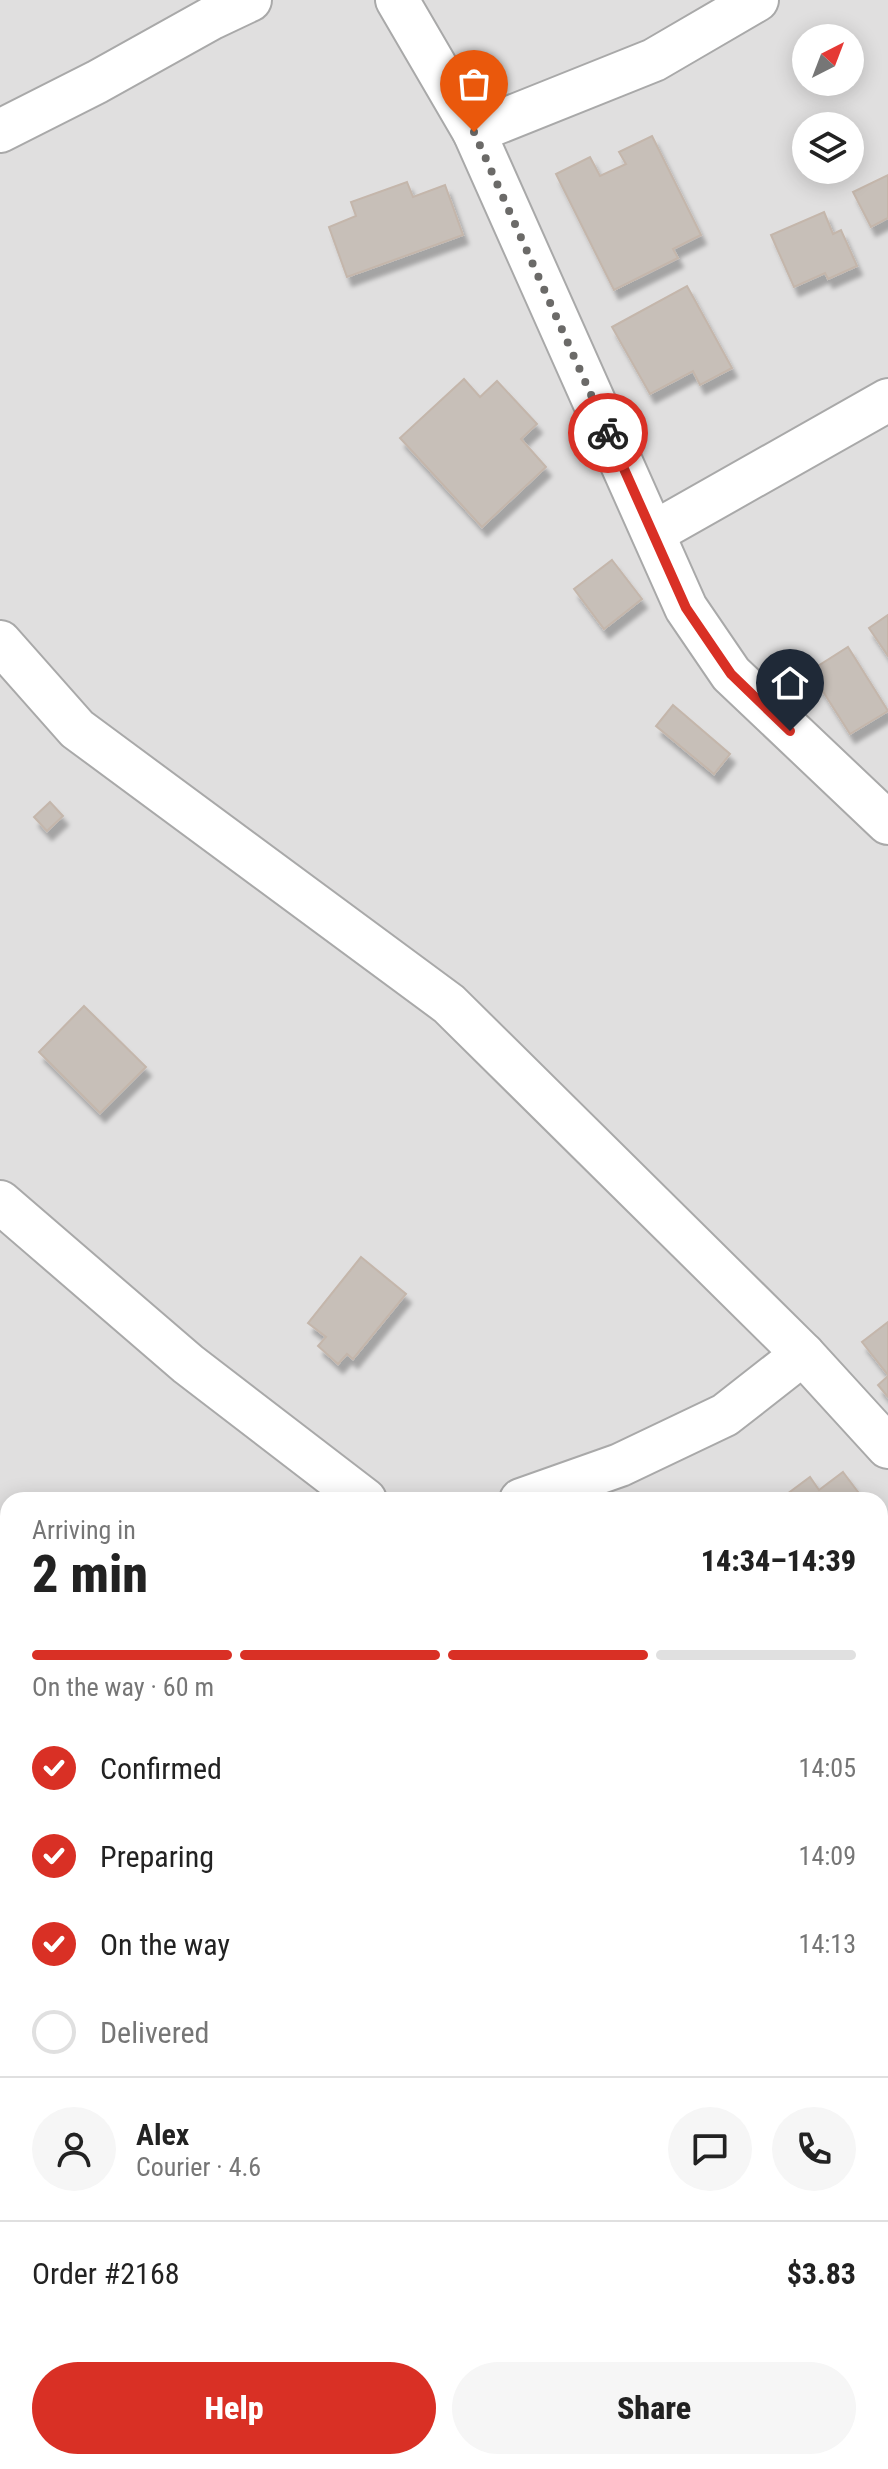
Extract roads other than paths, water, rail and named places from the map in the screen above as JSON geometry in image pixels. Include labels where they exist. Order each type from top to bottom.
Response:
[{"type":"street","points":[[0,131],[250,0]]},
{"type":"street","points":[[397,0],[474,132],[686,608],[731,674],[888,823]]},
{"type":"street","points":[[474,132],[654,60],[757,0]]},
{"type":"street","points":[[653,533],[888,400]]},
{"type":"street","points":[[0,642],[77,729],[449,1004],[803,1354],[888,1447]]},
{"type":"street","points":[[0,1202],[188,1364],[355,1492]]},
{"type":"street","points":[[544,1492],[620,1465],[725,1415],[803,1354]]}]
